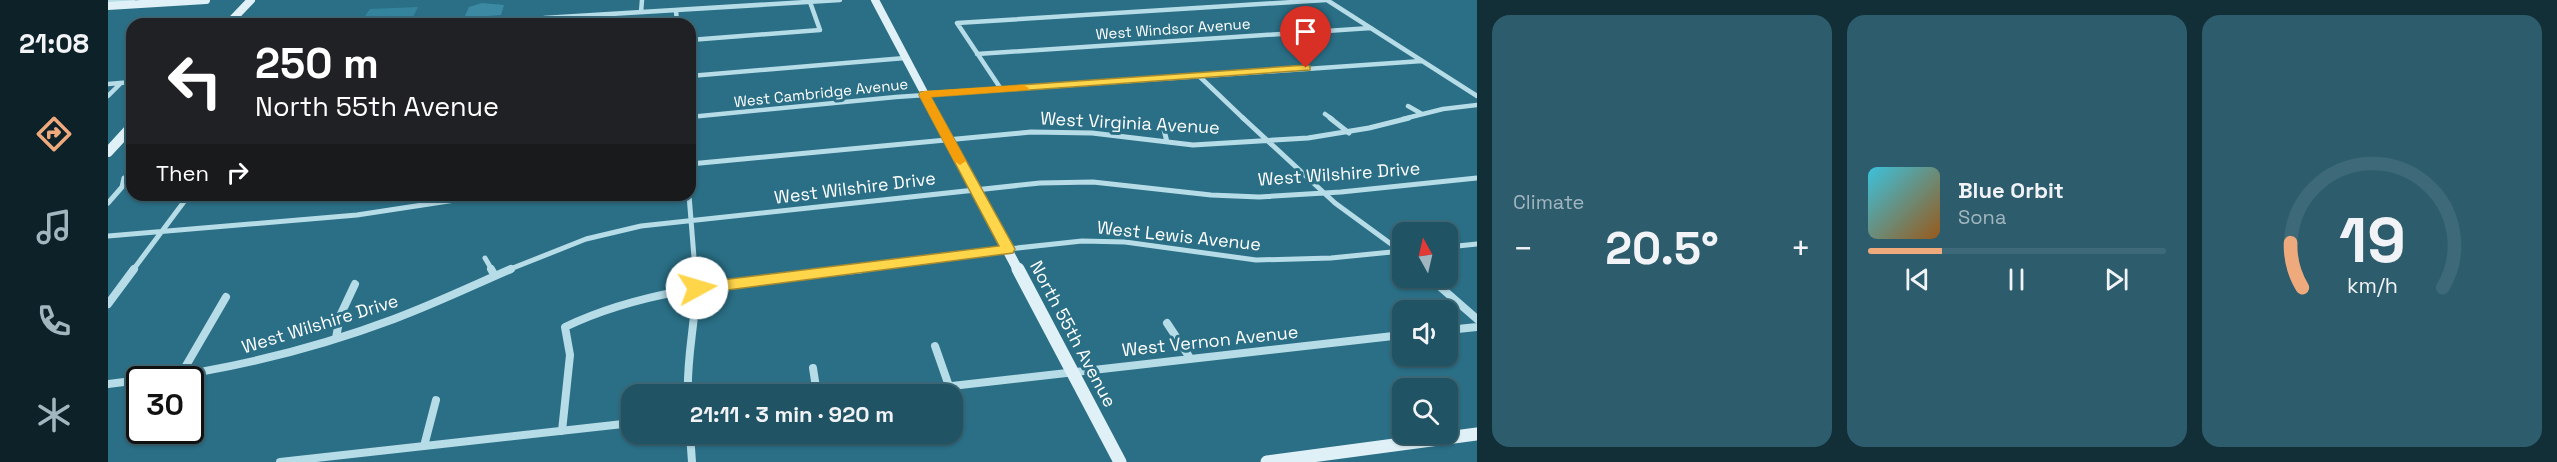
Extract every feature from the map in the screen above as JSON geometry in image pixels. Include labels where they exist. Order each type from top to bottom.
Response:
[{"type":"street","points":[[108,4],[133,0]]},
{"type":"street","points":[[121,2],[206,0]]},
{"type":"street","points":[[234,18],[251,0]]},
{"type":"street","points":[[641,12],[642,0]]},
{"type":"street","points":[[544,18],[840,0]]},
{"type":"street","name":"North 55th Avenue","points":[[875,0],[1120,462]]},
{"type":"street","points":[[1001,89],[957,23],[1327,0],[1477,96]]},
{"type":"street","points":[[696,40],[820,30],[810,2]]},
{"type":"street","points":[[676,10],[677,18]]},
{"type":"street","name":"West Windsor Avenue","points":[[977,54],[1371,28]]},
{"type":"street","points":[[696,75],[905,58]]},
{"type":"street","name":"West Cambridge Avenue","points":[[696,116],[1001,89],[1422,61]]},
{"type":"street","points":[[1198,76],[1345,211],[1392,243]]},
{"type":"street","points":[[108,96],[121,83]]},
{"type":"street","points":[[108,84],[126,83]]},
{"type":"street","name":"West Virginia Avenue","points":[[696,164],[815,154],[948,138],[1053,132],[1214,145],[1268,141],[1349,132],[1422,114],[1477,105]]},
{"type":"street","points":[[1408,106],[1422,114]]},
{"type":"street","points":[[1325,114],[1349,132]]},
{"type":"street","points":[[1163,126],[1167,142]]},
{"type":"street","points":[[108,152],[126,132]]},
{"type":"street","points":[[108,203],[122,187],[124,178]]},
{"type":"street","name":"West Wilshire Drive","points":[[204,371],[255,361],[336,338],[420,309],[588,238],[643,225],[1065,182],[1101,182],[1208,195],[1260,197],[1477,178]]},
{"type":"street","points":[[108,304],[184,201]]},
{"type":"street","points":[[108,236],[357,215],[449,201]]},
{"type":"street","points":[[688,384],[687,366],[697,288],[689,201]]},
{"type":"street","name":"West Lewis Avenue","points":[[562,430],[570,355],[565,327],[586,317],[635,302],[697,288],[1008,249],[1101,241],[1256,260],[1331,258],[1392,253]]},
{"type":"street","points":[[1458,246],[1477,244]]},
{"type":"street","points":[[485,258],[495,276]]},
{"type":"street","points":[[336,338],[340,316],[355,284]]},
{"type":"street","points":[[1441,288],[1477,320]]},
{"type":"street","points":[[186,366],[226,297]]},
{"type":"street","points":[[1167,323],[1190,358]]},
{"type":"street","points":[[1458,329],[1477,327]]},
{"type":"street","name":"West Vernon Avenue","points":[[963,384],[1392,336]]},
{"type":"street","points":[[935,346],[948,384]]},
{"type":"street","points":[[813,368],[815,384]]},
{"type":"street","points":[[108,384],[126,382]]},
{"type":"street","points":[[424,446],[436,400]]},
{"type":"street","points":[[280,462],[621,424]]},
{"type":"street","points":[[1267,462],[1477,434]]},
{"type":"street","points":[[691,444],[692,462]]},
{"type":"shaded area","points":[[418,7],[413,17],[364,18],[370,9]]},
{"type":"building","points":[[482,3],[504,5],[501,15],[464,18],[469,7]]},
{"type":"slow traffic","points":[[960,161],[924,95],[1023,88]]},
{"type":"route","points":[[697,288],[1008,249],[924,95],[1306,68]]}]
